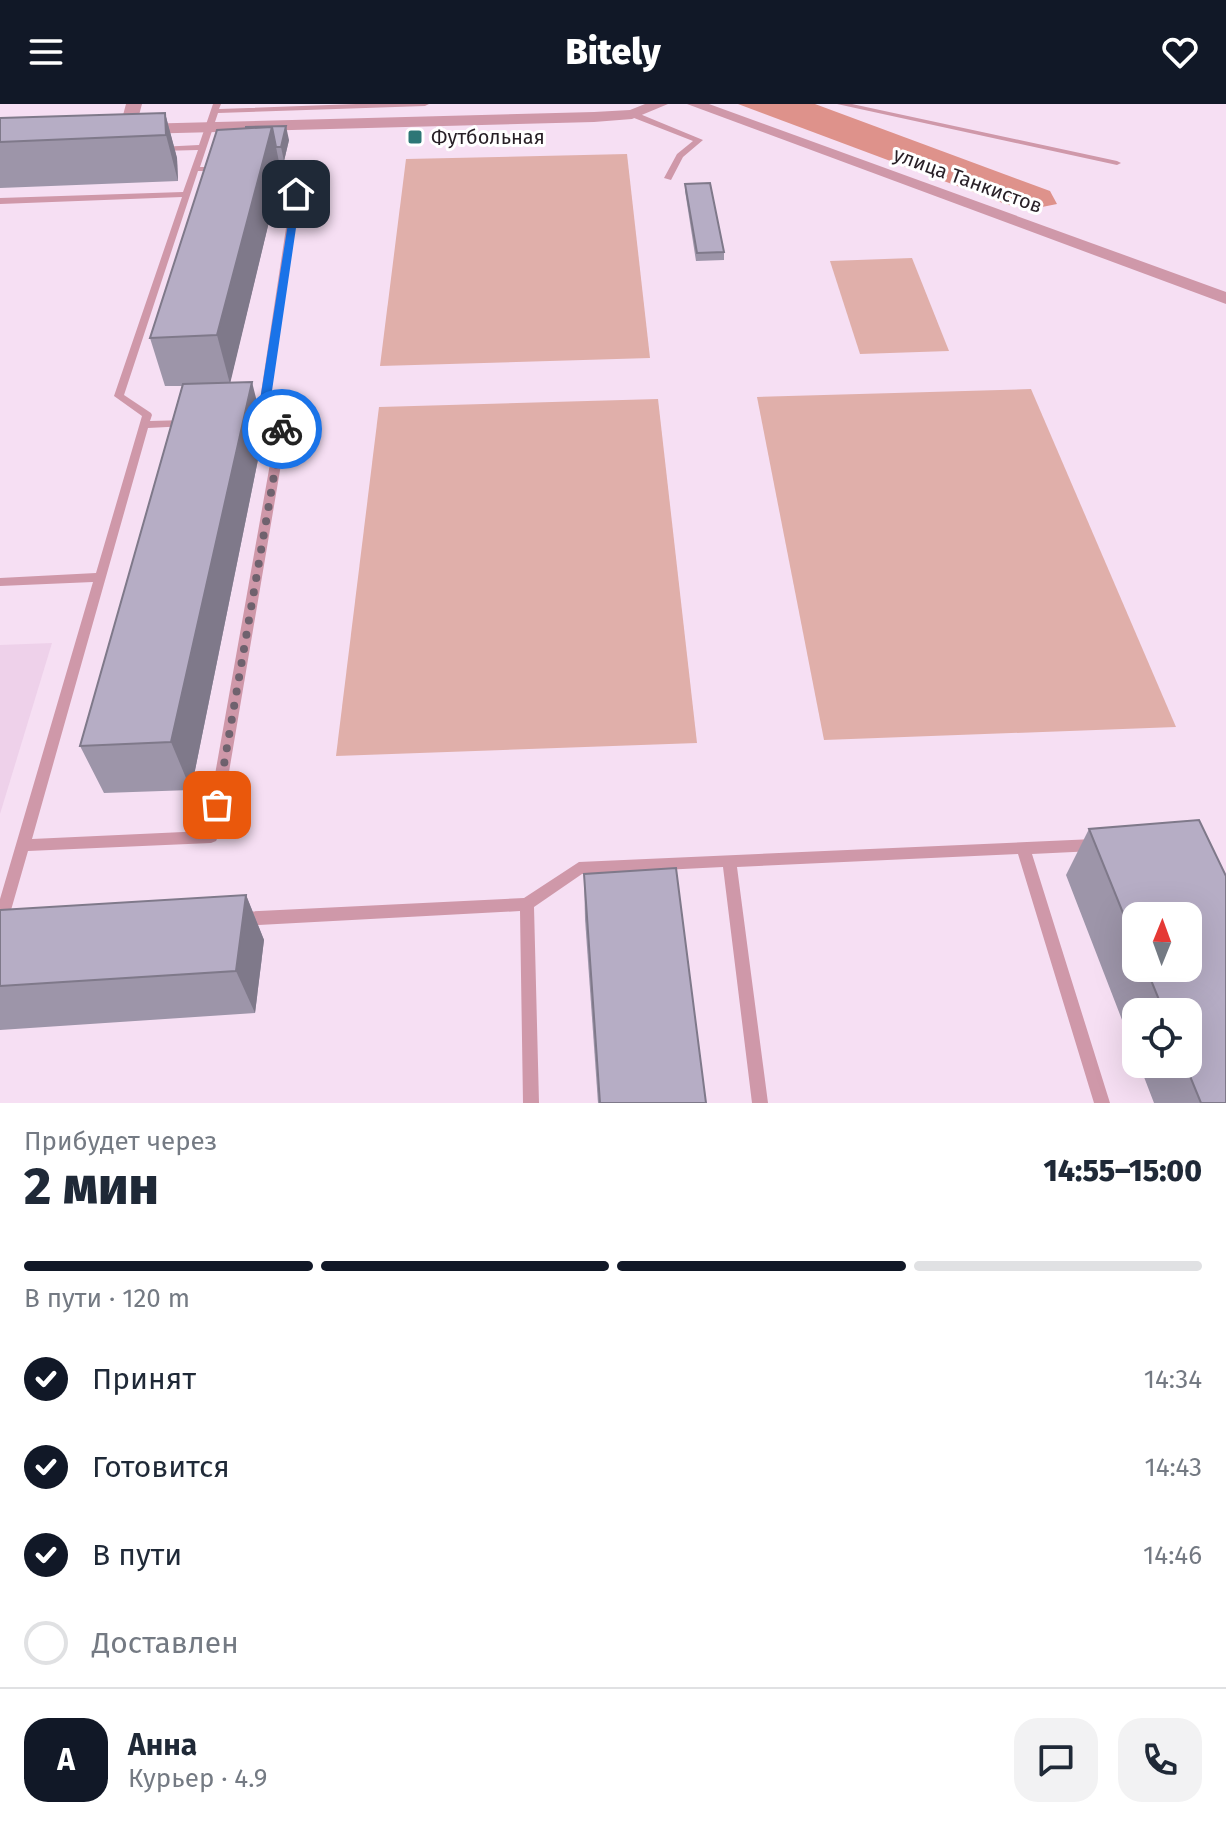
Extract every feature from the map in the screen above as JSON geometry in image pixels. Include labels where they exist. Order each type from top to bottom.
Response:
[{"type":"street","points":[[134,104],[119,130],[213,114],[632,114],[660,104]]},
{"type":"street","name":"улица Танкистов","points":[[695,104],[1226,298]]},
{"type":"lane","points":[[0,924],[147,415],[119,396],[213,114],[425,104]]},
{"type":"lane","points":[[841,104],[1117,163]]},
{"type":"lane","points":[[632,114],[699,140],[680,156],[668,178]]},
{"type":"lane","points":[[140,150],[203,147]]},
{"type":"lane","points":[[255,167],[300,166],[262,419]]},
{"type":"lane","points":[[195,169],[225,168]]},
{"type":"lane","points":[[0,215],[4,201],[187,194]]},
{"type":"lane","points":[[23,845],[211,837],[282,429],[262,419],[248,420]]},
{"type":"lane","points":[[144,425],[203,422]]},
{"type":"lane","points":[[0,582],[99,577]]},
{"type":"lane","points":[[224,920],[527,904],[579,868],[1117,844]]},
{"type":"lane","points":[[1023,848],[1102,1103]]},
{"type":"lane","points":[[729,861],[760,1103]]},
{"type":"lane","points":[[527,904],[531,1103]]},
{"type":"shaded area","points":[[738,104],[815,104],[1050,191],[1057,204],[1042,207],[1008,205]]},
{"type":"shaded area","points":[[627,154],[650,358],[380,366],[406,159]]},
{"type":"shaded area","points":[[912,258],[949,351],[860,354],[830,261]]},
{"type":"shaded area","points":[[1031,389],[1176,727],[824,740],[757,397]]},
{"type":"shaded area","points":[[658,399],[697,743],[336,756],[379,407]]},
{"type":"shaded area","points":[[52,643],[0,814],[0,645]]},
{"type":"building","points":[[165,113],[166,135],[0,142],[0,118]]},
{"type":"building","points":[[286,126],[281,147],[276,147],[272,127],[246,128],[246,127]]},
{"type":"building","points":[[272,127],[217,335],[150,338],[217,130]]},
{"type":"building","points":[[710,183],[724,252],[697,253],[685,184]]},
{"type":"building","points":[[252,382],[171,742],[80,746],[183,384]]},
{"type":"building","points":[[1199,820],[1226,876],[1226,1103],[1201,1103],[1191,1078],[1202,1078],[1202,998],[1158,998],[1152,982],[1202,982],[1202,902],[1122,902],[1122,910],[1089,829]]},
{"type":"building","points":[[676,868],[706,1103],[600,1103],[584,874]]},
{"type":"building","points":[[246,895],[236,971],[0,986],[0,910]]},
{"type":"way so far","points":[[217,805],[282,429]]},
{"type":"place","name":"Футбольная","points":[[415,137]]},
{"type":"route","points":[[282,429],[262,419],[296,194]]}]
